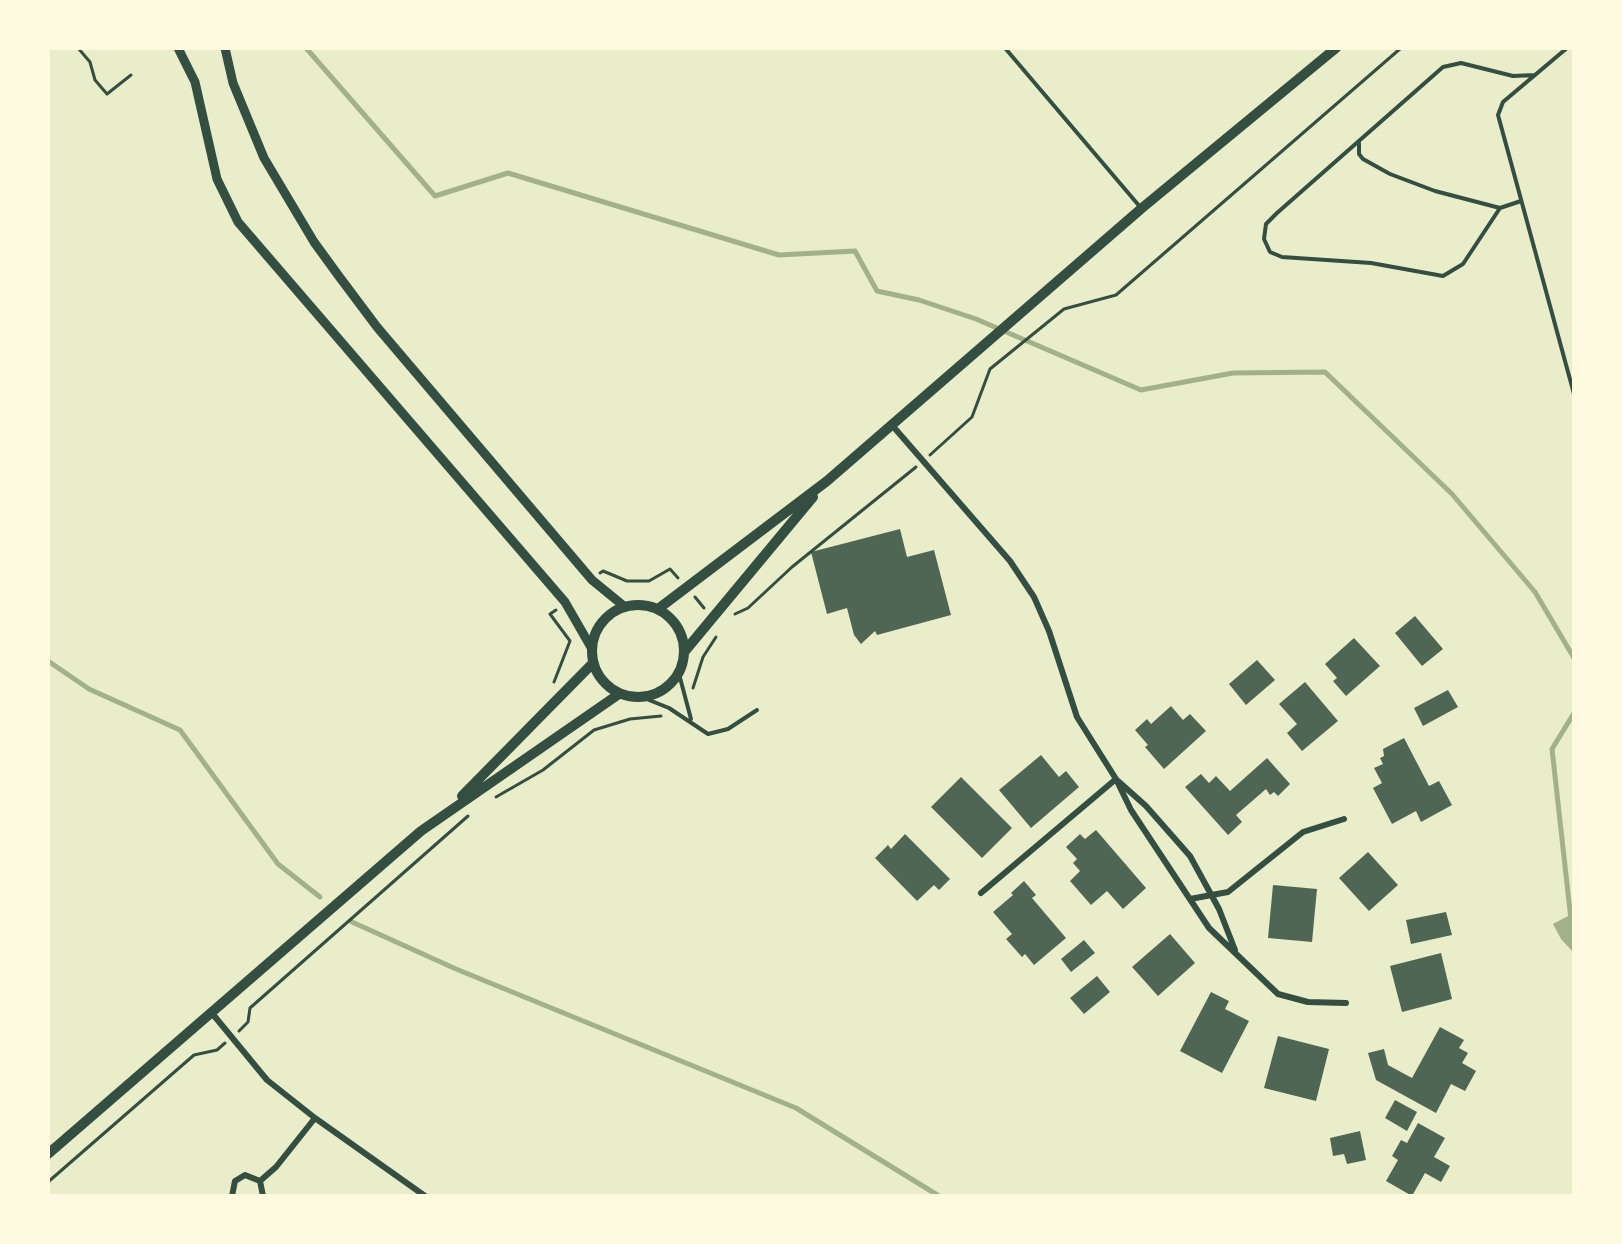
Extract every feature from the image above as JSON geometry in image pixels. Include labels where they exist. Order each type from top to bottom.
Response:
[{"type":"main road","points":[[658,609],[827,481],[1142,208],[1336,48]]},
{"type":"main road","points":[[685,651],[678,626],[658,609],[636,605],[612,613],[602,622],[592,649],[593,663],[603,681],[620,694],[644,698],[658,694],[670,686],[679,674],[685,651],[827,481]]},
{"type":"main road","points":[[445,813],[593,663]]},
{"type":"main road","points":[[48,1154],[421,831],[620,694]]},
{"type":"street","points":[[178,48],[195,82],[217,179],[238,222],[565,602],[592,649]]},
{"type":"street","points":[[225,48],[232,83],[253,135],[314,242],[377,327],[592,580],[625,607]]},
{"type":"street","points":[[891,424],[1010,561],[1034,597],[1049,631],[1077,717],[1116,779],[1131,810],[1209,928],[1278,994],[1308,1002],[1346,1003]]},
{"type":"street","points":[[981,893],[1116,779]]},
{"type":"street","points":[[1116,779],[1146,806],[1190,856],[1213,895],[1237,953]]},
{"type":"street","points":[[1190,899],[1228,892],[1303,832],[1344,819]]},
{"type":"street","points":[[211,1012],[267,1080],[315,1118],[425,1196]]},
{"type":"street","points":[[260,1181],[276,1167],[315,1118]]},
{"type":"street","points":[[232,1196],[232,1186],[239,1177],[251,1176],[260,1181],[263,1196]]},
{"type":"lane","points":[[1005,48],[1142,208]]},
{"type":"lane","points":[[1567,48],[1503,102],[1498,115],[1574,394]]},
{"type":"lane","points":[[1500,208],[1463,264],[1455,271],[1443,276],[1371,263],[1282,257],[1270,252],[1264,239],[1266,224],[1443,67],[1461,63],[1513,76],[1535,75]]},
{"type":"lane","points":[[1360,140],[1359,154],[1390,174],[1435,191],[1500,208],[1521,201]]},
{"type":"lane","points":[[679,674],[691,720]]},
{"type":"lane","points":[[644,698],[691,720],[702,731],[716,734],[757,710]]},
{"type":"path","points":[[78,48],[90,62],[95,80],[107,94],[131,75]]},
{"type":"path","points":[[687,705],[694,697],[693,687],[703,657],[722,627],[924,460],[972,417],[990,369],[1064,309],[1116,295],[1401,48]]},
{"type":"path","points":[[592,580],[603,571],[627,581],[650,581],[670,569],[722,627]]},
{"type":"path","points":[[559,697],[551,687],[558,676],[570,641],[549,614],[565,602]]},
{"type":"path","points":[[488,802],[543,770],[591,732],[616,722],[677,713]]},
{"type":"path","points":[[581,721],[591,732]]},
{"type":"path","points":[[48,1182],[194,1055],[217,1050],[232,1037],[248,1022],[250,1008],[470,815]]},
{"type":"shaded area","points":[[1570,915],[1574,918],[1574,953],[1561,939],[1553,924]]},
{"type":"building","points":[[900,529],[907,557],[934,550],[951,615],[877,635],[875,631],[861,644],[854,635],[847,608],[827,614],[811,552]]},
{"type":"building","points":[[1415,616],[1443,649],[1422,666],[1395,633]]},
{"type":"building","points":[[1354,638],[1380,666],[1346,696],[1333,681],[1337,678],[1325,664]]},
{"type":"building","points":[[1257,660],[1275,680],[1246,705],[1229,684]]},
{"type":"building","points":[[1305,682],[1338,721],[1302,751],[1287,733],[1297,724],[1279,704]]},
{"type":"building","points":[[1448,690],[1458,707],[1423,726],[1414,708]]},
{"type":"building","points":[[1171,706],[1183,720],[1190,714],[1206,731],[1164,769],[1145,747],[1148,745],[1135,730],[1147,719],[1151,724]]},
{"type":"building","points":[[1404,738],[1429,786],[1439,781],[1452,805],[1421,822],[1416,811],[1392,824],[1373,788],[1382,783],[1374,768],[1383,764],[1380,758],[1384,756],[1383,749]]},
{"type":"building","points":[[1041,755],[1059,777],[1066,771],[1079,787],[1031,828],[999,790]]},
{"type":"building","points":[[1267,758],[1290,784],[1278,796],[1274,792],[1270,795],[1266,789],[1236,815],[1242,822],[1228,835],[1185,787],[1201,774],[1209,783],[1216,776],[1230,791]]},
{"type":"building","points":[[961,777],[1012,828],[982,858],[931,807]]},
{"type":"building","points":[[1096,830],[1146,888],[1123,909],[1107,891],[1091,905],[1070,881],[1080,871],[1073,863],[1077,859],[1066,847],[1080,834],[1085,839]]},
{"type":"building","points":[[905,834],[950,879],[939,890],[934,885],[917,901],[875,858],[888,845],[891,849]]},
{"type":"building","points":[[1368,852],[1398,885],[1369,911],[1339,878]]},
{"type":"building","points":[[1024,881],[1036,895],[1032,898],[1066,938],[1034,965],[1025,954],[1022,957],[1006,939],[1012,934],[993,912],[1013,895],[1011,893]]},
{"type":"building","points":[[1273,885],[1317,889],[1312,942],[1268,938]]},
{"type":"building","points":[[1446,912],[1452,935],[1411,944],[1406,920]]},
{"type":"building","points":[[1170,934],[1195,963],[1158,996],[1132,967]]},
{"type":"building","points":[[1084,940],[1095,953],[1071,972],[1061,959]]},
{"type":"building","points":[[1441,953],[1452,999],[1402,1012],[1390,966]]},
{"type":"building","points":[[1097,976],[1110,992],[1084,1014],[1070,998]]},
{"type":"building","points":[[1211,992],[1229,1001],[1225,1009],[1249,1021],[1222,1073],[1180,1051]]},
{"type":"building","points":[[1440,1027],[1464,1040],[1459,1048],[1468,1053],[1462,1063],[1476,1071],[1465,1091],[1451,1084],[1436,1113],[1376,1080],[1368,1053],[1384,1049],[1388,1065],[1412,1078]]},
{"type":"building","points":[[1278,1036],[1329,1049],[1316,1101],[1264,1088]]},
{"type":"building","points":[[1395,1100],[1417,1112],[1407,1131],[1385,1118]]},
{"type":"building","points":[[1418,1123],[1445,1138],[1434,1157],[1450,1166],[1441,1182],[1425,1173],[1412,1196],[1386,1181],[1398,1160],[1392,1156],[1401,1140],[1407,1143]]},
{"type":"building","points":[[1360,1131],[1366,1160],[1347,1164],[1344,1154],[1333,1156],[1330,1138]]},
{"type":"waterway","points":[[306,48],[435,196],[508,173],[779,255],[855,251],[877,291],[919,300],[976,319],[1141,390],[1233,373],[1325,372],[1452,494],[1535,592],[1574,658]]},
{"type":"waterway","points":[[48,661],[89,689],[180,730],[278,864],[320,897]]},
{"type":"waterway","points":[[1571,920],[1552,749],[1574,713]]},
{"type":"waterway","points":[[352,922],[456,969],[796,1108],[939,1196]]}]
